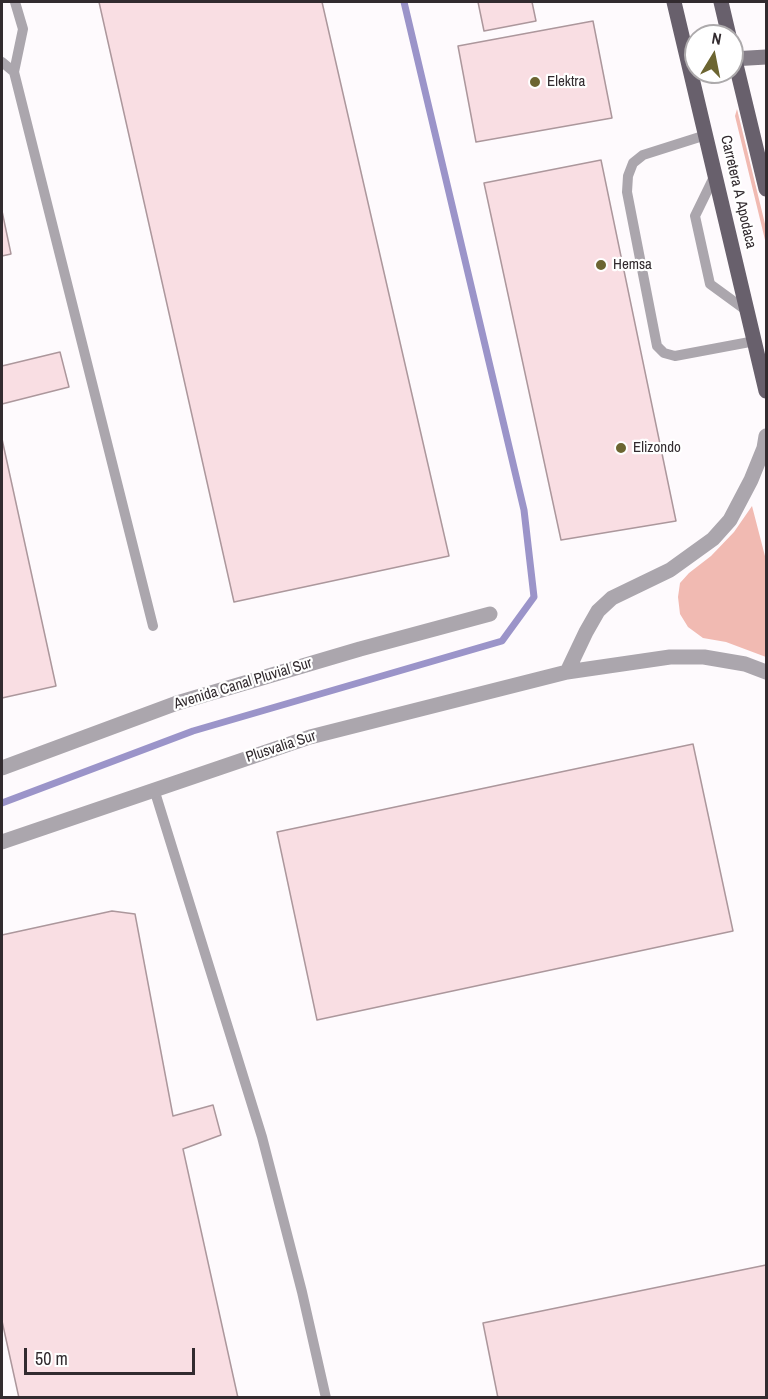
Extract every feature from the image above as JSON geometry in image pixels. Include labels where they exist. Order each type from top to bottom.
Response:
[{"type":"main road","name":"Carretera A Apodaca","points":[[674,2],[684,36]]},
{"type":"main road","points":[[721,2],[726,24]]},
{"type":"main road","points":[[744,56],[766,57]]},
{"type":"main road","name":"Carretera A Apodaca","points":[[696,84],[766,391]]},
{"type":"main road","name":"Carretera A Apodaca","points":[[740,84],[766,189]]},
{"type":"street","points":[[567,672],[598,611],[612,598],[670,570],[713,539],[730,520],[751,480],[764,448],[766,436]]},
{"type":"street","name":"Avenida Canal Pluvial Sur","points":[[2,768],[177,703],[360,649],[490,614]]},
{"type":"street","name":"Plusvalia Sur","points":[[2,842],[310,737],[567,672],[670,657],[704,657],[745,664],[766,672]]},
{"type":"lane","points":[[15,2],[23,29],[14,72],[153,626]]},
{"type":"lane","points":[[2,62],[14,72]]},
{"type":"lane","points":[[706,135],[643,155],[633,163],[628,176],[627,192],[657,346],[664,353],[675,356],[754,341]]},
{"type":"lane","points":[[715,174],[695,216],[710,284],[747,310]]},
{"type":"lane","points":[[154,789],[262,1137],[302,1292],[326,1398]]},
{"type":"shaded area","points":[[737,109],[766,228],[766,244],[735,116]]},
{"type":"shaded area","points":[[752,506],[766,560],[766,657],[726,642],[703,638],[688,627],[680,614],[678,597],[680,583],[734,532]]},
{"type":"building","points":[[99,2],[322,2],[449,556],[234,602]]},
{"type":"building","points":[[478,2],[532,2],[536,21],[484,31]]},
{"type":"building","name":"Elektra","points":[[593,21],[612,118],[476,142],[458,46]]},
{"type":"building","points":[[601,160],[676,521],[561,540],[484,183]]},
{"type":"building","points":[[2,211],[11,254],[2,256]]},
{"type":"building","points":[[60,352],[69,387],[2,404],[2,366]]},
{"type":"building","points":[[2,439],[56,686],[2,698]]},
{"type":"building","points":[[693,744],[733,931],[317,1020],[277,832]]},
{"type":"building","points":[[112,911],[135,914],[173,1116],[213,1105],[221,1135],[183,1149],[238,1398],[19,1398],[2,1321],[2,935]]},
{"type":"building","points":[[766,1265],[766,1398],[498,1398],[483,1323]]},
{"type":"waterway","points":[[2,803],[193,731],[502,641],[534,597],[524,510],[404,2]]},
{"type":"place","name":"Elektra","points":[[535,82]]},
{"type":"place","name":"Hemsa","points":[[601,265]]},
{"type":"place","name":"Elizondo","points":[[621,448]]}]
